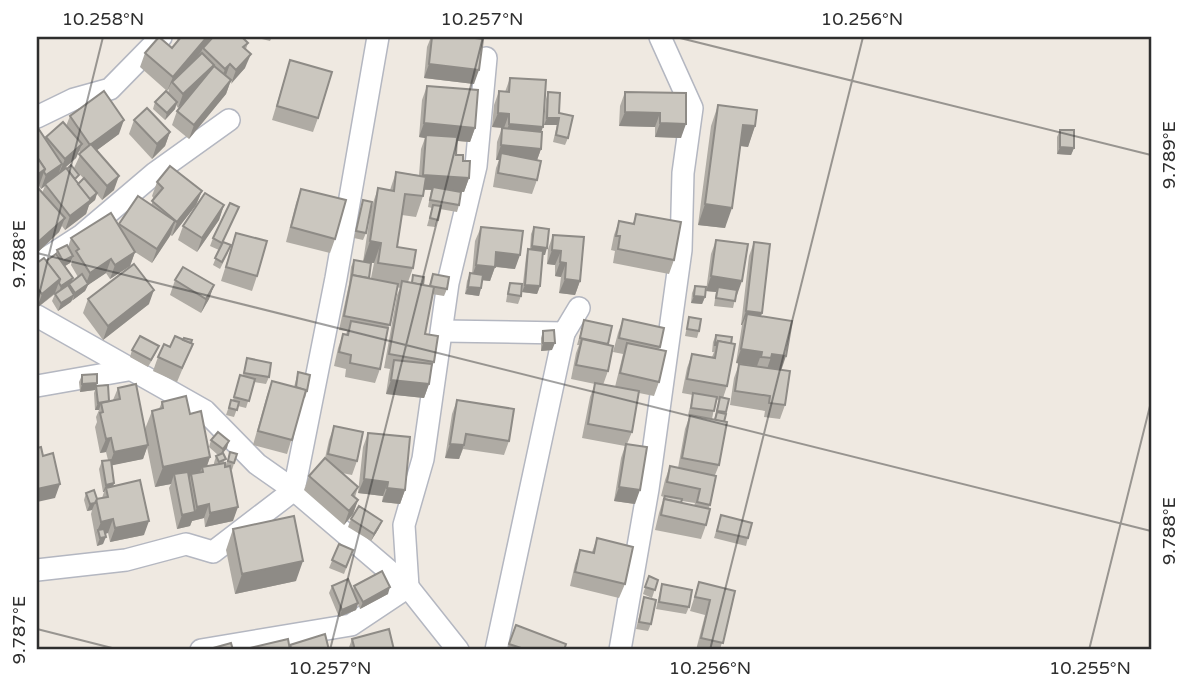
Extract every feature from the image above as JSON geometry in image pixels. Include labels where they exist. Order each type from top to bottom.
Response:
[{"type":"street","points":[[37,117],[75,99],[110,89],[161,37]]},
{"type":"street","points":[[37,570],[126,560],[186,544],[214,552],[294,490],[336,278],[379,37]]},
{"type":"street","points":[[620,650],[648,489],[681,250],[683,173],[692,108],[660,37]]},
{"type":"street","points":[[408,587],[404,525],[423,458],[448,283],[476,166],[486,58]]},
{"type":"street","points":[[37,264],[82,235],[155,173],[229,120]]},
{"type":"street","points":[[496,650],[564,333],[579,308]]},
{"type":"street","points":[[37,316],[128,370],[205,411],[257,464],[294,490],[408,587],[458,650]]},
{"type":"street","points":[[442,331],[564,333]]},
{"type":"street","points":[[37,386],[128,370]]},
{"type":"street","points":[[201,650],[351,625],[408,587]]},
{"type":"building","points":[[159,37],[172,48],[181,37],[207,37],[173,77],[145,53]]},
{"type":"building","points":[[213,37],[242,37],[248,43],[243,47],[251,54],[236,70],[230,64],[225,69],[203,48]]},
{"type":"building","points":[[432,37],[483,39],[479,70],[429,64]]},
{"type":"building","points":[[202,53],[214,65],[183,94],[172,82]]},
{"type":"building","points":[[290,60],[332,72],[318,118],[277,106]]},
{"type":"building","points":[[214,66],[231,80],[194,125],[177,111]]},
{"type":"building","points":[[510,78],[546,80],[543,127],[509,124],[509,114],[498,113],[499,91],[509,92]]},
{"type":"building","points":[[427,86],[478,90],[475,128],[424,123]]},
{"type":"building","points":[[104,91],[124,120],[90,145],[70,116]]},
{"type":"building","points":[[166,91],[177,102],[167,113],[155,102]]},
{"type":"building","points":[[548,92],[560,93],[559,113],[573,116],[568,138],[556,135],[559,118],[547,118]]},
{"type":"building","points":[[625,92],[686,93],[686,124],[660,123],[660,113],[625,112]]},
{"type":"building","points":[[718,105],[757,110],[755,126],[743,125],[732,208],[705,204]]},
{"type":"building","points":[[147,108],[170,132],[157,144],[134,120]]},
{"type":"building","points":[[63,122],[82,144],[65,159],[46,137]]},
{"type":"building","points":[[38,128],[62,164],[46,175],[37,157]]},
{"type":"building","points":[[502,128],[542,132],[541,149],[501,145]]},
{"type":"building","points":[[1060,130],[1074,130],[1074,148],[1060,147]]},
{"type":"building","points":[[426,135],[457,137],[456,155],[463,155],[463,161],[470,161],[469,178],[423,175]]},
{"type":"building","points":[[91,144],[119,176],[107,186],[79,154]]},
{"type":"building","points":[[501,153],[541,161],[537,180],[498,173]]},
{"type":"building","points":[[37,157],[45,169],[37,175]]},
{"type":"building","points":[[71,165],[79,175],[75,179],[67,169]]},
{"type":"building","points":[[170,166],[202,191],[177,222],[152,201],[163,188],[157,182]]},
{"type":"building","points":[[66,168],[91,200],[70,216],[45,184]]},
{"type":"building","points":[[396,172],[426,177],[423,196],[405,194],[397,247],[416,250],[413,268],[378,263],[381,243],[370,241],[378,188],[394,191]]},
{"type":"building","points":[[84,178],[97,193],[90,199],[78,184]]},
{"type":"building","points":[[433,187],[461,192],[459,205],[430,200]]},
{"type":"building","points":[[37,189],[65,218],[37,243]]},
{"type":"building","points":[[301,189],[346,200],[335,239],[291,227]]},
{"type":"building","points":[[205,193],[224,205],[202,238],[183,226]]},
{"type":"building","points":[[138,196],[175,221],[157,249],[119,224]]},
{"type":"building","points":[[363,200],[372,202],[366,233],[356,231]]},
{"type":"building","points":[[230,203],[239,207],[222,243],[213,238]]},
{"type":"building","points":[[433,205],[441,206],[438,220],[430,218]]},
{"type":"building","points":[[111,213],[135,252],[115,265],[111,259],[90,273],[71,238]]},
{"type":"building","points":[[636,214],[681,222],[674,260],[618,249],[620,236],[616,236],[619,221],[634,224]]},
{"type":"building","points":[[481,227],[523,231],[520,255],[496,252],[495,267],[476,265]]},
{"type":"building","points":[[534,227],[549,229],[547,248],[532,246]]},
{"type":"building","points":[[236,233],[267,241],[257,276],[226,267]]},
{"type":"building","points":[[553,235],[584,237],[580,281],[565,279],[566,263],[560,262],[561,251],[552,250]]},
{"type":"building","points":[[716,240],[748,244],[742,281],[711,276]]},
{"type":"building","points":[[223,242],[231,245],[222,262],[215,258]]},
{"type":"building","points":[[754,242],[770,244],[762,313],[746,311]]},
{"type":"building","points":[[67,245],[73,256],[63,261],[57,250]]},
{"type":"building","points":[[528,249],[543,251],[540,286],[525,285]]},
{"type":"building","points":[[56,254],[73,278],[61,286],[60,279],[46,261]]},
{"type":"building","points":[[44,258],[60,279],[42,294],[37,288],[37,263]]},
{"type":"building","points":[[354,260],[371,263],[369,278],[352,275]]},
{"type":"building","points":[[134,264],[154,290],[108,326],[88,299]]},
{"type":"building","points":[[183,267],[214,285],[206,299],[175,280]]},
{"type":"building","points":[[470,273],[483,275],[481,288],[468,287]]},
{"type":"building","points":[[82,274],[88,284],[75,293],[69,284]]},
{"type":"building","points":[[433,274],[449,277],[447,289],[430,286]]},
{"type":"building","points":[[352,275],[398,284],[390,325],[344,316]]},
{"type":"building","points":[[413,275],[424,277],[423,285],[412,283]]},
{"type":"building","points":[[402,281],[434,287],[425,334],[438,336],[434,362],[389,354]]},
{"type":"building","points":[[510,283],[522,284],[521,296],[508,294]]},
{"type":"building","points":[[68,285],[74,295],[61,303],[55,294]]},
{"type":"building","points":[[695,286],[706,287],[705,297],[694,296]]},
{"type":"building","points":[[718,287],[737,290],[735,301],[716,298]]},
{"type":"building","points":[[747,314],[792,321],[786,356],[772,354],[771,358],[761,357],[762,352],[741,349]]},
{"type":"building","points":[[689,317],[701,319],[699,331],[687,329]]},
{"type":"building","points":[[623,319],[664,328],[660,347],[619,338]]},
{"type":"building","points":[[584,320],[612,326],[608,344],[580,338]]},
{"type":"building","points":[[351,321],[388,328],[380,369],[350,363],[351,355],[339,352],[343,334],[348,335]]},
{"type":"building","points":[[554,330],[555,343],[543,343],[543,331]]},
{"type":"building","points":[[716,335],[732,337],[731,344],[718,341],[715,345]]},
{"type":"building","points":[[140,336],[159,346],[151,360],[132,350]]},
{"type":"building","points":[[175,336],[193,344],[182,368],[158,357],[164,344],[170,347]]},
{"type":"building","points":[[582,339],[613,346],[608,371],[576,365]]},
{"type":"building","points":[[718,341],[735,344],[727,386],[687,379],[692,354],[715,358]]},
{"type":"building","points":[[627,343],[666,351],[659,382],[620,373]]},
{"type":"building","points":[[247,358],[271,363],[269,377],[244,373]]},
{"type":"building","points":[[394,360],[432,364],[429,384],[391,380]]},
{"type":"building","points":[[739,364],[790,371],[785,405],[769,403],[770,396],[735,391]]},
{"type":"building","points":[[298,372],[310,375],[307,391],[296,387]]},
{"type":"building","points":[[97,374],[97,383],[82,384],[82,375]]},
{"type":"building","points":[[240,375],[255,379],[249,401],[234,397]]},
{"type":"building","points":[[272,381],[306,390],[292,440],[258,431]]},
{"type":"building","points":[[595,383],[639,391],[632,432],[588,424]]},
{"type":"building","points":[[136,384],[148,445],[114,452],[111,438],[106,439],[100,413],[103,412],[101,403],[120,399],[118,388]]},
{"type":"building","points":[[108,385],[109,401],[98,403],[96,386]]},
{"type":"building","points":[[693,393],[717,397],[714,411],[691,408]]},
{"type":"building","points":[[186,396],[190,414],[201,411],[210,457],[163,467],[152,411],[163,408],[162,402]]},
{"type":"building","points":[[720,397],[729,399],[726,412],[717,411]]},
{"type":"building","points":[[231,400],[239,402],[237,410],[229,408]]},
{"type":"building","points":[[457,400],[514,409],[509,441],[466,434],[464,445],[450,444]]},
{"type":"building","points":[[717,412],[726,414],[724,422],[715,420]]},
{"type":"building","points":[[690,415],[727,422],[719,465],[682,458]]},
{"type":"building","points":[[334,426],[363,432],[357,461],[328,454]]},
{"type":"building","points":[[218,432],[229,441],[223,449],[211,440]]},
{"type":"building","points":[[368,433],[410,437],[405,490],[387,488],[388,482],[364,479]]},
{"type":"building","points":[[626,444],[647,447],[640,490],[619,487]]},
{"type":"building","points":[[41,447],[43,456],[53,453],[60,484],[37,489],[37,448]]},
{"type":"building","points":[[230,452],[237,454],[234,463],[228,461]]},
{"type":"building","points":[[223,453],[226,459],[219,462],[216,456]]},
{"type":"building","points":[[325,458],[358,487],[352,495],[358,500],[349,511],[309,476]]},
{"type":"building","points":[[111,460],[114,483],[106,485],[102,461]]},
{"type":"building","points":[[225,463],[225,467],[230,466],[238,507],[210,513],[209,504],[197,507],[191,474],[203,472],[202,467]]},
{"type":"building","points":[[670,466],[716,476],[710,505],[697,502],[700,489],[667,482]]},
{"type":"building","points":[[188,472],[195,512],[182,515],[174,474]]},
{"type":"building","points":[[140,480],[149,521],[115,528],[113,519],[101,522],[96,499],[108,497],[106,488]]},
{"type":"building","points":[[94,490],[97,499],[90,504],[86,493]]},
{"type":"building","points":[[665,496],[682,499],[681,503],[664,499]]},
{"type":"building","points":[[664,499],[710,509],[706,525],[661,515]]},
{"type":"building","points":[[359,506],[382,521],[374,534],[351,519]]},
{"type":"building","points":[[721,515],[752,523],[748,538],[717,531]]},
{"type":"building","points":[[294,516],[303,561],[242,574],[233,529]]},
{"type":"building","points":[[104,529],[106,537],[100,538],[98,530]]},
{"type":"building","points":[[597,538],[633,547],[625,584],[575,572],[580,550],[594,553]]},
{"type":"building","points":[[339,544],[353,550],[346,567],[332,560]]},
{"type":"building","points":[[382,571],[390,587],[363,602],[354,586]]},
{"type":"building","points":[[649,576],[658,580],[655,590],[645,587]]},
{"type":"building","points":[[348,579],[358,603],[342,610],[332,586]]},
{"type":"building","points":[[699,582],[735,591],[723,643],[701,638],[710,600],[695,597]]},
{"type":"building","points":[[662,584],[692,590],[689,607],[659,602]]},
{"type":"building","points":[[644,597],[656,600],[651,624],[639,622]]},
{"type":"building","points":[[516,625],[566,644],[564,650],[527,650],[509,644]]},
{"type":"building","points":[[389,629],[394,650],[355,650],[352,639]]},
{"type":"building","points":[[325,634],[329,650],[292,650],[290,645]]},
{"type":"building","points":[[288,639],[290,650],[246,649]]},
{"type":"building","points":[[231,643],[233,650],[206,650]]}]
